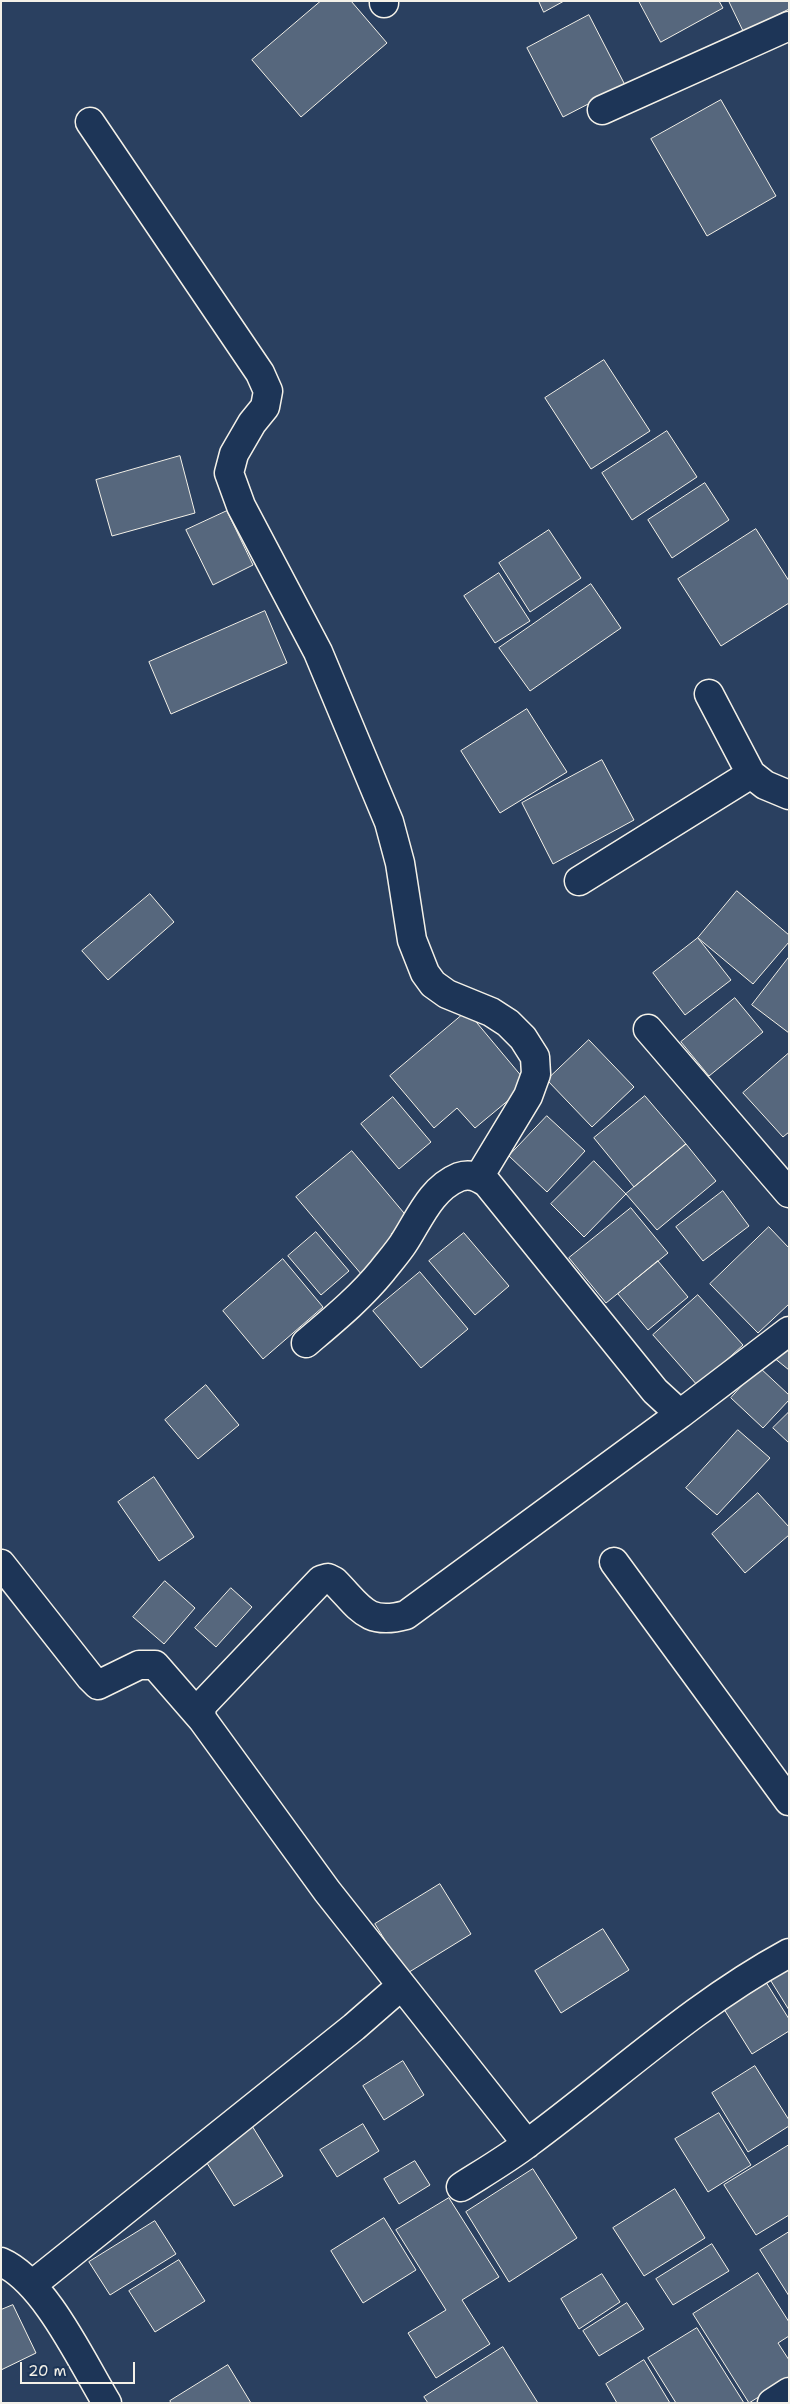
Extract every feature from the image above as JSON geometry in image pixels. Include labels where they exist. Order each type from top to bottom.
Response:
[{"type":"street","points":[[602,110],[789,26]]},
{"type":"street","points":[[90,122],[260,373],[268,391],[265,406],[252,423],[234,454],[229,473],[241,506],[318,652],[389,822],[400,863],[412,940],[424,973],[433,984],[447,994],[491,1012],[508,1023],[523,1038],[535,1057],[536,1074],[528,1096],[479,1177]]},
{"type":"street","points":[[709,694],[751,774],[764,785],[789,795]]},
{"type":"street","points":[[579,881],[751,774]]},
{"type":"street","points":[[648,1028],[789,1193]]},
{"type":"street","points":[[306,1343],[347,1309],[380,1273],[403,1245],[433,1196],[458,1177],[469,1175],[479,1177],[487,1183],[655,1391],[680,1414]]},
{"type":"street","points":[[202,1719],[201,1710],[204,1703],[321,1580],[328,1578],[334,1581],[369,1617],[388,1620],[406,1615],[680,1414],[789,1331]]},
{"type":"street","points":[[614,1562],[789,1801]]},
{"type":"street","points":[[1,1564],[98,1685],[140,1665],[155,1665],[202,1719],[327,1891],[527,2144]]},
{"type":"street","points":[[461,2187],[527,2144],[674,2028],[751,1974],[789,1954]]},
{"type":"street","points":[[33,2284],[354,2027],[401,1986]]},
{"type":"street","points":[[1,2262],[11,2266],[33,2284],[56,2317],[107,2403]]},
{"type":"street","points":[[772,2403],[789,2392]]},
{"type":"building","points":[[321,1],[351,1],[387,43],[301,117],[252,60]]},
{"type":"building","points":[[539,1],[564,1],[544,12]]},
{"type":"building","points":[[639,1],[719,1],[723,8],[661,42]]},
{"type":"building","points":[[729,1],[789,1],[789,9],[744,32]]},
{"type":"building","points":[[589,15],[625,85],[563,117],[527,48]]},
{"type":"building","points":[[721,100],[776,196],[707,236],[651,139]]},
{"type":"building","points":[[604,360],[650,431],[591,469],[545,398]]},
{"type":"building","points":[[667,431],[697,477],[632,520],[602,473]]},
{"type":"building","points":[[180,456],[195,513],[112,536],[96,480]]},
{"type":"building","points":[[705,483],[729,520],[672,558],[648,520]]},
{"type":"building","points":[[227,511],[253,565],[213,585],[186,530]]},
{"type":"building","points":[[756,529],[789,581],[789,603],[721,646],[678,579]]},
{"type":"building","points":[[549,530],[581,578],[530,612],[499,563]]},
{"type":"building","points":[[499,573],[530,621],[495,643],[464,596]]},
{"type":"building","points":[[591,584],[621,628],[530,691],[499,648]]},
{"type":"building","points":[[265,611],[287,663],[171,714],[149,662]]},
{"type":"building","points":[[527,709],[567,772],[500,813],[461,751]]},
{"type":"building","points":[[602,760],[634,820],[553,864],[522,803]]},
{"type":"building","points":[[737,891],[789,935],[789,942],[753,984],[698,938]]},
{"type":"building","points":[[150,894],[174,922],[108,980],[82,951]]},
{"type":"building","points":[[698,938],[731,980],[685,1015],[653,973]]},
{"type":"building","points":[[789,957],[789,1033],[752,1005]]},
{"type":"building","points":[[735,998],[763,1032],[709,1076],[681,1042]]},
{"type":"building","points":[[467,1011],[528,1084],[475,1128],[457,1108],[434,1128],[390,1076]]},
{"type":"building","points":[[589,1040],[634,1087],[592,1127],[547,1080]]},
{"type":"building","points":[[789,1053],[789,1132],[783,1137],[743,1093]]},
{"type":"building","points":[[645,1096],[686,1144],[634,1187],[594,1138]]},
{"type":"building","points":[[393,1097],[431,1142],[399,1169],[361,1124]]},
{"type":"building","points":[[547,1116],[585,1151],[547,1192],[509,1156]]},
{"type":"building","points":[[686,1144],[716,1181],[657,1230],[626,1194]]},
{"type":"building","points":[[352,1151],[409,1219],[391,1234],[399,1244],[362,1275],[296,1197]]},
{"type":"building","points":[[594,1161],[626,1194],[584,1237],[551,1204]]},
{"type":"building","points":[[723,1191],[749,1226],[703,1261],[676,1227]]},
{"type":"building","points":[[631,1208],[668,1253],[606,1303],[569,1258]]},
{"type":"building","points":[[769,1227],[789,1248],[789,1304],[758,1333],[710,1284]]},
{"type":"building","points":[[316,1232],[349,1271],[321,1295],[288,1256]]},
{"type":"building","points":[[464,1233],[509,1286],[475,1315],[429,1261]]},
{"type":"building","points":[[283,1259],[323,1307],[263,1359],[223,1311]]},
{"type":"building","points":[[658,1261],[688,1297],[648,1330],[618,1294]]},
{"type":"building","points":[[420,1272],[468,1329],[421,1368],[373,1311]]},
{"type":"building","points":[[698,1295],[743,1345],[698,1386],[653,1335]]},
{"type":"building","points":[[789,1339],[789,1370],[773,1357]]},
{"type":"building","points":[[759,1367],[789,1395],[789,1400],[763,1428],[731,1398]]},
{"type":"building","points":[[206,1385],[239,1425],[198,1459],[165,1420]]},
{"type":"building","points":[[789,1412],[789,1443],[773,1428]]},
{"type":"building","points":[[738,1430],[770,1458],[717,1515],[686,1488]]},
{"type":"building","points":[[154,1477],[194,1537],[159,1561],[118,1502]]},
{"type":"building","points":[[758,1493],[789,1527],[789,1535],[745,1573],[712,1534]]},
{"type":"building","points":[[165,1581],[195,1608],[164,1644],[133,1617]]},
{"type":"building","points":[[231,1588],[252,1607],[216,1647],[195,1628]]},
{"type":"building","points":[[440,1884],[471,1934],[406,1974],[375,1924]]},
{"type":"building","points":[[603,1929],[629,1970],[561,2013],[535,1971]]},
{"type":"building","points":[[789,1959],[789,2010],[766,1973]]},
{"type":"building","points":[[764,1979],[789,2019],[789,2031],[752,2054],[722,2006]]},
{"type":"building","points":[[403,2061],[424,2095],[384,2120],[363,2086]]},
{"type":"building","points":[[755,2066],[789,2120],[789,2126],[748,2152],[712,2093]]},
{"type":"building","points":[[719,2113],[751,2165],[708,2192],[675,2139]]},
{"type":"building","points":[[249,2121],[283,2176],[234,2206],[200,2152]]},
{"type":"building","points":[[363,2124],[379,2151],[337,2177],[320,2150]]},
{"type":"building","points":[[789,2145],[789,2215],[756,2235],[724,2185]]},
{"type":"building","points":[[415,2161],[430,2185],[399,2204],[384,2179]]},
{"type":"building","points":[[533,2169],[577,2238],[509,2282],[466,2212]]},
{"type":"building","points":[[675,2189],[705,2238],[644,2276],[613,2228]]},
{"type":"building","points":[[449,2198],[499,2277],[462,2300],[490,2344],[436,2378],[408,2333],[446,2310],[396,2230]]},
{"type":"building","points":[[384,2218],[416,2270],[363,2303],[331,2251]]},
{"type":"building","points":[[155,2221],[176,2254],[110,2295],[89,2262]]},
{"type":"building","points":[[789,2232],[789,2296],[760,2250]]},
{"type":"building","points":[[712,2244],[729,2271],[673,2305],[656,2279]]},
{"type":"building","points":[[179,2260],[205,2301],[155,2332],[129,2291]]},
{"type":"building","points":[[758,2273],[789,2322],[789,2336],[778,2343],[789,2360],[789,2378],[749,2403],[693,2314]]},
{"type":"building","points":[[602,2274],[620,2302],[579,2329],[561,2299]]},
{"type":"building","points":[[627,2303],[644,2329],[599,2356],[583,2331]]},
{"type":"building","points":[[13,2305],[36,2353],[1,2370],[1,2310]]},
{"type":"building","points":[[697,2328],[744,2403],[676,2403],[648,2358]]},
{"type":"building","points":[[503,2347],[538,2403],[428,2403],[424,2397]]},
{"type":"building","points":[[644,2360],[670,2403],[617,2403],[606,2384]]},
{"type":"building","points":[[228,2365],[251,2403],[171,2403],[170,2401]]}]
